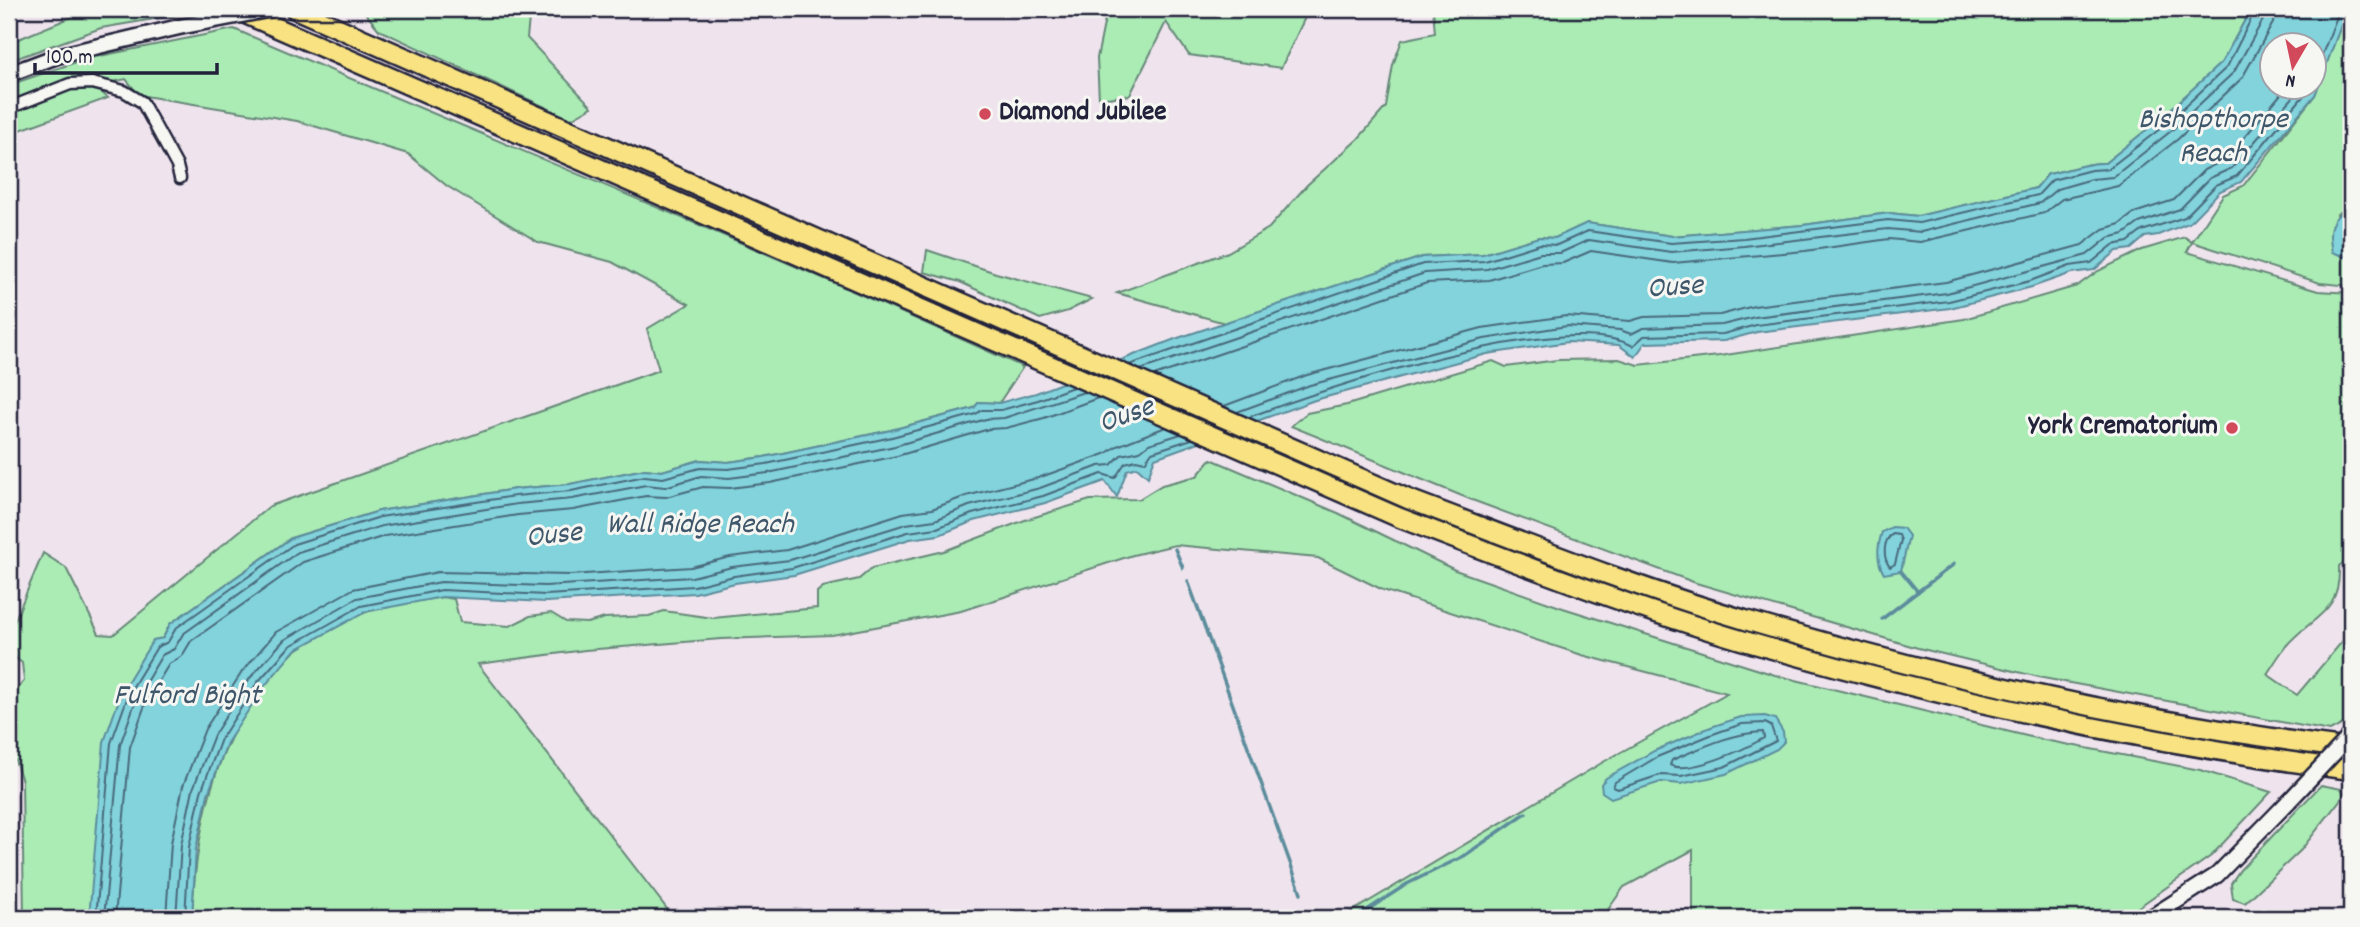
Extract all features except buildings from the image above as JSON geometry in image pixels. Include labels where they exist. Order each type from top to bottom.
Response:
[{"type":"highway","points":[[234,9],[1400,518],[1576,585],[1746,641],[1939,694],[2109,731],[2351,770]]},
{"type":"highway","points":[[295,9],[1408,499],[1583,566],[1751,622],[1928,669],[2112,710],[2351,749]]},
{"type":"street","points":[[9,74],[84,49],[272,9]]},
{"type":"street","points":[[9,108],[70,84],[92,83],[124,91],[142,102],[177,166],[180,178]]},
{"type":"street","points":[[2150,918],[2217,875],[2351,735]]},
{"type":"green space","points":[[91,9],[207,10],[101,28],[9,61],[9,43]]},
{"type":"green space","points":[[362,9],[530,9],[527,38],[592,107],[571,119],[379,30]]},
{"type":"green space","points":[[1107,9],[1309,9],[1281,68],[1189,55],[1166,22],[1130,95],[1099,99],[1097,58]]},
{"type":"green space","points":[[1433,9],[2251,9],[2222,62],[2160,119],[2105,163],[2048,174],[2036,188],[1918,216],[1889,213],[1803,225],[1672,236],[1587,223],[1555,238],[1539,237],[1483,254],[1422,257],[1225,323],[1117,293],[1228,252],[1269,228],[1307,185],[1358,139],[1386,107],[1393,65],[1402,40],[1435,33]]},
{"type":"green space","points":[[2347,9],[2351,9],[2351,206],[2337,214],[2342,257],[2351,259],[2351,286],[2320,283],[2192,242],[2223,195],[2243,186],[2309,102],[2328,102],[2328,60]]},
{"type":"green space","points":[[234,29],[728,238],[1023,367],[999,403],[979,402],[974,408],[891,430],[764,457],[728,462],[700,460],[662,471],[645,469],[570,484],[515,489],[379,511],[291,538],[170,624],[163,638],[89,918],[24,918],[22,781],[15,760],[9,764],[9,699],[24,681],[22,663],[9,653],[9,634],[43,553],[66,568],[99,634],[113,635],[270,506],[659,370],[647,329],[689,304],[612,262],[538,242],[447,186],[408,154],[297,121],[139,95],[126,79],[94,86],[108,98],[9,134],[9,85],[85,59]]},
{"type":"green space","points":[[2185,237],[2192,242],[2187,252],[2318,291],[2351,293],[2351,557],[2339,566],[2335,595],[2330,605],[2286,646],[2267,674],[2297,695],[2351,631],[2351,720],[2330,731],[2043,678],[1918,648],[1696,583],[1472,500],[1291,426],[1307,413],[1347,405],[1493,361],[1506,367],[1557,360],[1619,359],[1638,365],[1719,356],[1964,319],[2077,286],[2098,271],[2142,250]]},
{"type":"green space","points":[[927,250],[996,273],[1092,299],[1068,311],[1040,319],[960,282],[924,272]]},
{"type":"green space","points":[[1211,459],[1338,513],[1455,570],[1563,608],[1775,675],[2039,739],[2200,770],[2271,792],[2211,856],[2123,918],[1693,918],[1693,850],[1624,887],[1602,918],[1341,918],[1605,761],[1727,693],[1582,655],[1383,590],[1318,558],[1175,545],[1133,555],[961,611],[832,635],[721,639],[585,650],[478,664],[674,918],[192,918],[194,881],[206,809],[229,741],[247,709],[268,679],[300,647],[364,613],[392,605],[442,597],[454,599],[460,622],[510,626],[530,616],[551,613],[566,622],[587,623],[605,618],[649,616],[664,611],[713,618],[817,608],[817,592],[823,587],[859,579],[872,568],[944,551],[1025,520],[1090,500],[1139,499],[1162,485],[1197,476]]},
{"type":"green space","points":[[2321,785],[2342,789],[2344,795],[2301,850],[2245,903],[2233,899],[2231,883],[2240,870]]},
{"type":"water","name":"Wall Ridge Reach","points":[[2251,9],[2347,9],[2328,60],[2328,32],[2258,32],[2258,102],[2309,102],[2241,182],[2220,191],[2189,223],[2145,237],[2131,249],[2117,251],[2094,270],[2072,273],[2032,287],[1950,308],[1757,332],[1724,341],[1645,343],[1635,357],[1619,345],[1568,342],[1487,354],[1315,400],[1155,458],[1148,477],[1137,467],[1127,470],[1117,497],[1105,481],[1045,503],[974,521],[939,535],[910,539],[794,575],[735,583],[695,593],[546,602],[442,597],[365,612],[295,650],[263,688],[227,743],[208,794],[196,849],[192,918],[89,918],[104,742],[122,691],[153,640],[163,638],[170,624],[291,538],[379,511],[515,489],[570,484],[645,469],[662,471],[700,460],[728,462],[764,457],[891,430],[974,408],[979,402],[999,403],[1036,393],[1175,339],[1422,257],[1483,254],[1539,237],[1555,238],[1587,223],[1672,236],[1803,225],[1889,213],[1918,216],[2036,188],[2048,174],[2105,163],[2160,119],[2222,62]]},
{"type":"water","points":[[2351,206],[2351,259],[2332,252],[2330,230],[2334,219]]},
{"type":"water","points":[[1892,527],[1903,528],[1909,536],[1901,571],[1884,574],[1878,554],[1879,543],[1882,532]]},
{"type":"water","points":[[1765,716],[1775,719],[1783,732],[1784,742],[1777,749],[1726,774],[1681,784],[1661,782],[1611,798],[1602,792],[1601,784],[1606,778],[1654,751],[1741,717]]},
{"type":"waterway","points":[[1175,549],[1183,568]]},
{"type":"waterway","points":[[1882,619],[1954,564]]},
{"type":"waterway","points":[[1901,571],[1918,592]]},
{"type":"waterway","points":[[1188,581],[1301,893]]},
{"type":"waterway","points":[[1355,918],[1407,884],[1464,856],[1526,813]]},
{"type":"place","name":"Diamond Jubilee","points":[[985,114]]},
{"type":"place","name":"York Crematorium","points":[[2232,428]]},
{"type":"water label","name":"Bishopthorpe Reach","points":[[2213,138]]},
{"type":"water label","name":"Ouse","points":[[1675,289]]},
{"type":"water label","name":"Ouse","points":[[1127,417]]},
{"type":"water label","name":"Ouse","points":[[554,537]]},
{"type":"water label","name":"Fulford Bight","points":[[187,697]]}]
